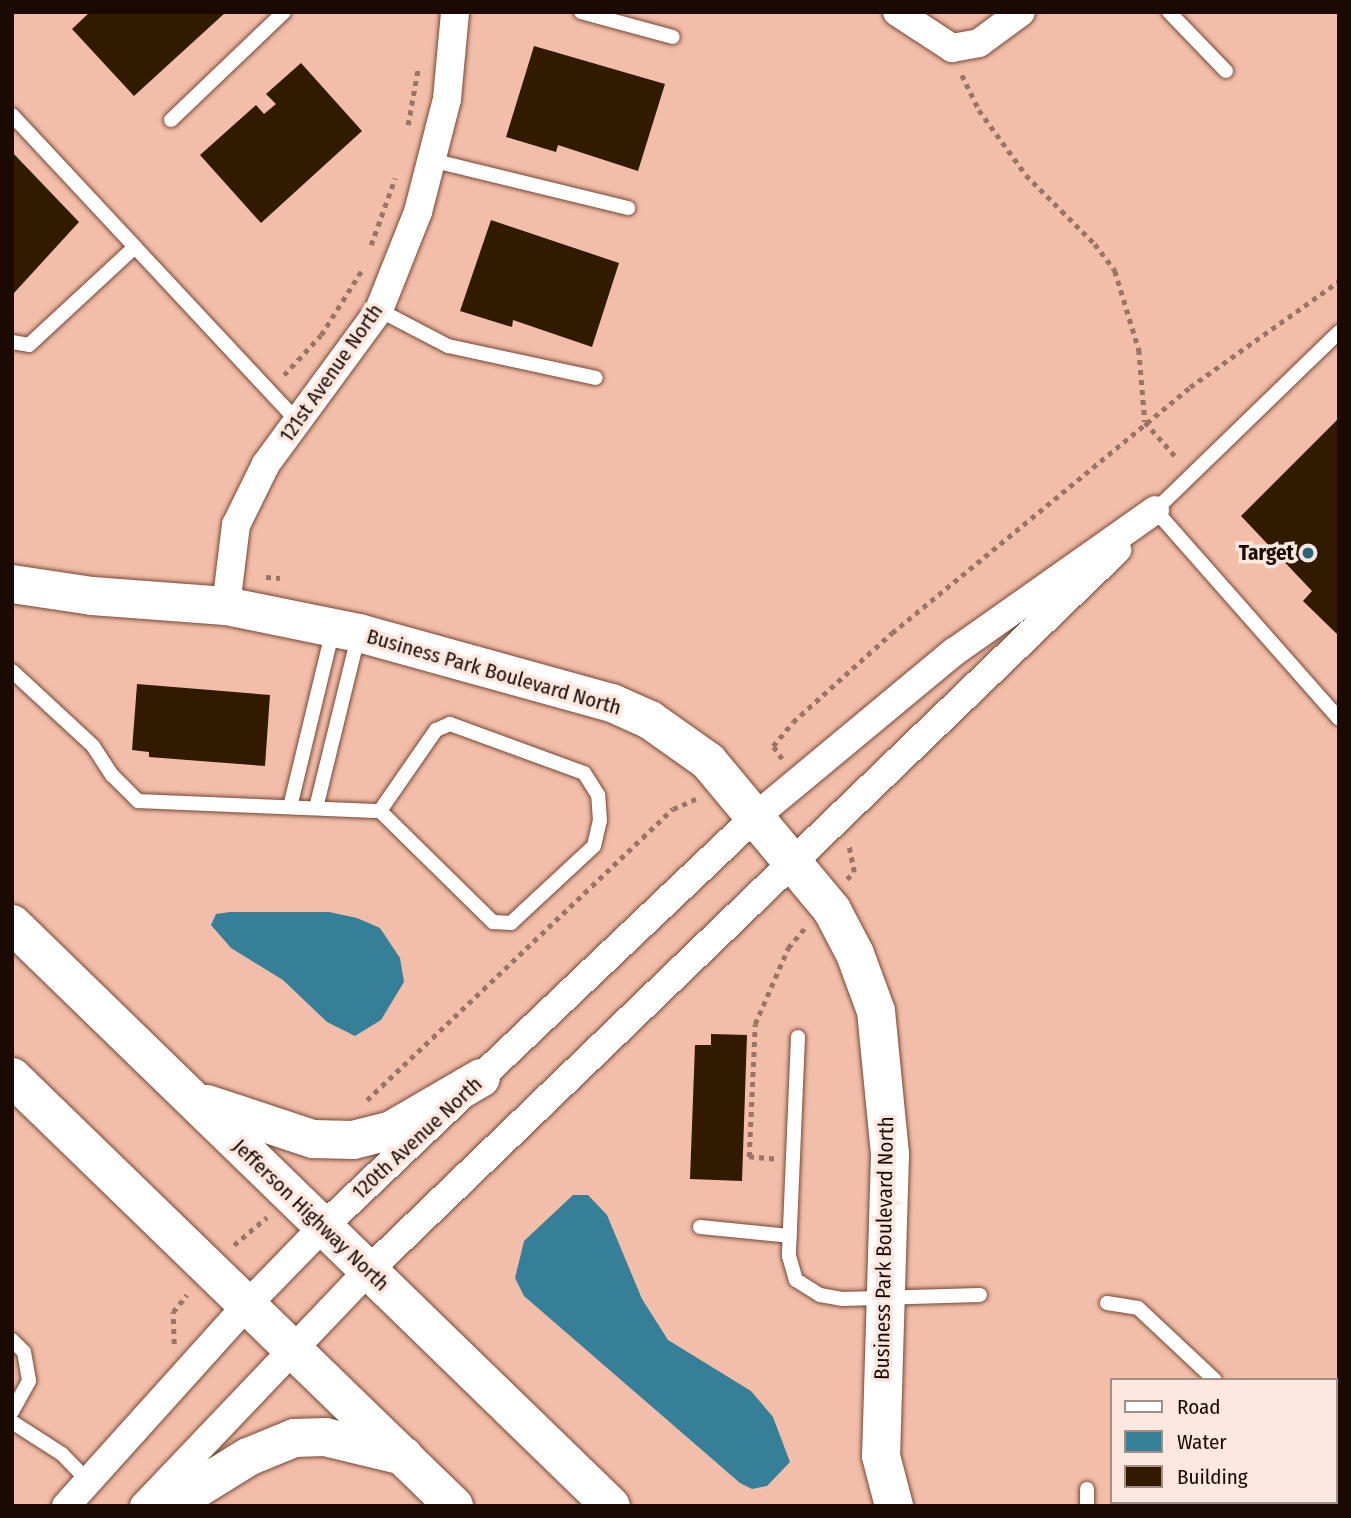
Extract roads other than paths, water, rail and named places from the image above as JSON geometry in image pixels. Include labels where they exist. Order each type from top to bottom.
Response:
[{"type":"main road","name":"Business Park Boulevard North","points":[[12,584],[92,596],[226,606],[346,631],[612,703],[650,720],[708,761],[832,910],[855,954],[876,1011],[890,1154],[882,1298],[881,1456],[894,1506]]},
{"type":"main road","name":"Jefferson Highway North","points":[[12,924],[187,1097],[294,1194],[368,1272],[611,1506]]},
{"type":"main road","points":[[12,1077],[454,1506]]},
{"type":"main road","points":[[187,1097],[261,1125],[313,1139],[340,1140],[390,1131],[481,1078]]},
{"type":"main road","points":[[169,1506],[248,1457],[294,1438],[325,1437],[404,1456]]},
{"type":"street","name":"121st Avenue North","points":[[226,606],[236,525],[266,464],[299,423],[379,310],[418,212],[447,99],[455,12]]},
{"type":"street","points":[[897,12],[952,48],[979,43],[1021,12]]},
{"type":"street","points":[[144,1506],[293,1347],[368,1272],[793,861],[1074,597],[1156,510]]},
{"type":"street","name":"120th Avenue North","points":[[66,1506],[247,1304],[323,1227],[755,817],[954,652],[1156,510]]},
{"type":"lane","points":[[171,120],[284,12]]},
{"type":"lane","points":[[581,12],[673,37]]},
{"type":"lane","points":[[1169,12],[1226,71]]},
{"type":"lane","points":[[12,114],[299,423]]},
{"type":"lane","points":[[431,160],[628,208]]},
{"type":"lane","points":[[13,344],[29,345],[135,247]]},
{"type":"lane","points":[[379,310],[448,346],[596,378]]},
{"type":"lane","points":[[1339,332],[1156,510],[1339,719]]},
{"type":"lane","points":[[290,807],[346,631]]},
{"type":"lane","points":[[316,808],[346,631]]},
{"type":"lane","points":[[12,671],[93,746],[112,775],[138,801],[380,811],[493,922],[511,923],[594,846],[600,821],[597,795],[584,773],[450,724],[436,730],[380,811]]},
{"type":"lane","points":[[797,1037],[789,1256],[796,1280],[812,1291],[842,1299],[980,1295]]},
{"type":"lane","points":[[700,1227],[790,1236]]},
{"type":"lane","points":[[1108,1303],[1139,1308],[1208,1377]]},
{"type":"lane","points":[[12,1340],[24,1352],[29,1381],[14,1404]]},
{"type":"lane","points":[[12,1422],[62,1454],[87,1480]]},
{"type":"lane","points":[[1087,1489],[1087,1506]]},
{"type":"water","points":[[329,912],[357,918],[380,928],[400,958],[404,982],[381,1020],[355,1036],[327,1022],[283,980],[231,948],[211,925],[216,914]]},
{"type":"water","points":[[573,1195],[588,1195],[607,1215],[642,1299],[668,1340],[751,1391],[773,1417],[790,1462],[767,1486],[752,1489],[740,1483],[524,1296],[515,1278],[524,1241]]},
{"type":"place","name":"Target","points":[[1308,553]]}]
